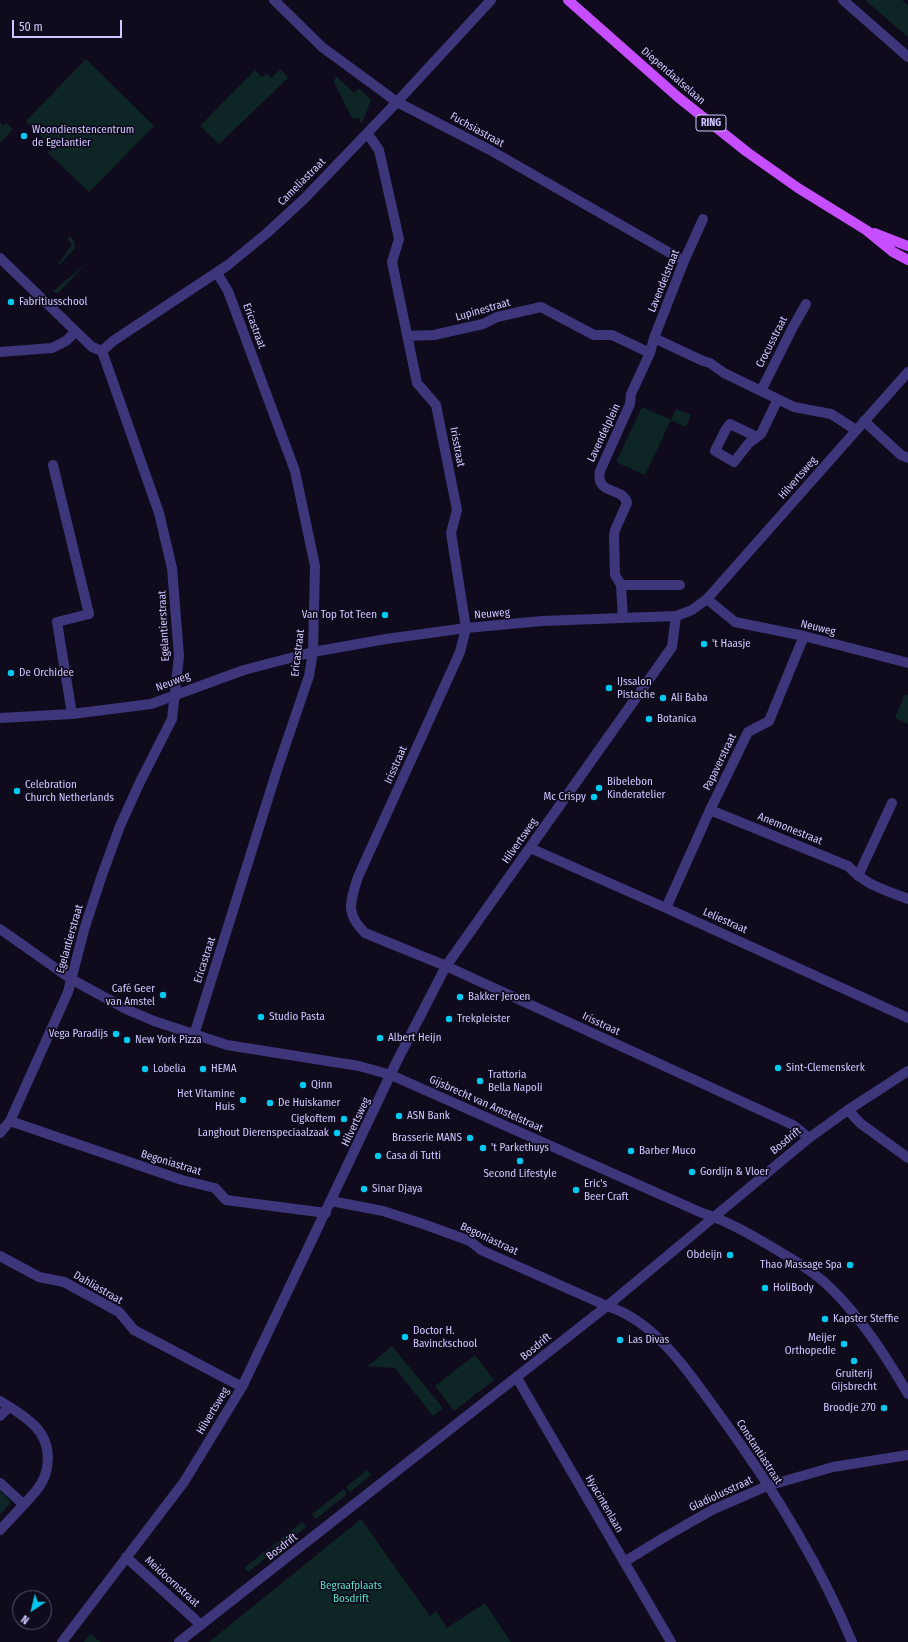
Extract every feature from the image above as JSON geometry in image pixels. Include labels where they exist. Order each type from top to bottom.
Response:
[{"type":"main road","name":"Diependaalselaan","points":[[568,0],[679,98],[747,152],[812,197],[866,230],[893,252],[908,260]]},
{"type":"main road","name":"Diependaalselaan","points":[[866,230],[908,246]]},
{"type":"street","name":"Fuchsiastraat","points":[[274,0],[322,47],[397,102],[490,150],[684,261]]},
{"type":"street","name":"Cameliastraat","points":[[102,351],[113,341],[217,273],[267,233],[304,199],[397,102],[491,0]]},
{"type":"street","points":[[843,0],[908,56]]},
{"type":"street","name":"Irisstraat","points":[[367,133],[379,150],[399,239],[392,262],[417,383],[436,405],[456,502],[457,510],[451,533],[466,628],[460,652],[358,877],[351,898],[352,916],[356,924],[365,933],[446,966],[793,1125],[809,1138]]},
{"type":"street","name":"Lavendelstraat","points":[[650,353],[654,338],[684,261],[703,219]]},
{"type":"street","points":[[0,258],[75,332],[92,347],[102,351]]},
{"type":"street","name":"Ericastraat","points":[[194,1035],[275,778],[309,676],[313,652],[315,566],[295,471],[228,291],[217,273]]},
{"type":"street","name":"Crocusstraat","points":[[761,391],[792,327],[806,304]]},
{"type":"street","name":"Lupinestraat","points":[[408,336],[434,335],[483,324],[497,317],[541,308],[594,335],[612,335],[650,353]]},
{"type":"street","points":[[0,352],[52,348],[66,340],[75,332]]},
{"type":"street","points":[[654,338],[703,361],[710,362],[724,373],[794,407],[831,414],[856,430]]},
{"type":"street","name":"Egelantierstraat","points":[[0,1133],[10,1121],[68,992],[84,930],[120,826],[140,782],[172,719],[179,656],[172,568],[159,513],[102,351]]},
{"type":"street","name":"Lavendelplein","points":[[621,585],[615,575],[614,536],[627,503],[626,499],[605,488],[598,478],[630,404],[631,394],[650,353]]},
{"type":"street","name":"Hilvertsweg","points":[[707,600],[908,372]]},
{"type":"street","points":[[757,437],[730,424],[715,451],[733,464],[749,443],[757,437],[761,434],[778,399]]},
{"type":"street","points":[[864,421],[901,455],[908,458]]},
{"type":"street","points":[[53,465],[89,614],[57,622],[72,714]]},
{"type":"street","points":[[623,618],[621,585],[680,584]]},
{"type":"street","name":"Neuweg","points":[[0,718],[72,714],[151,704],[174,694],[244,670],[313,652],[386,639],[466,628],[542,622],[676,616],[692,610],[707,600],[735,622],[804,636],[908,663]]},
{"type":"street","name":"Hilvertsweg","points":[[62,1642],[184,1482],[242,1387],[391,1075],[446,966],[672,647],[676,616]]},
{"type":"street","name":"Papaverstraat","points":[[666,908],[710,810],[748,732],[769,721],[804,636]]},
{"type":"street","points":[[858,876],[892,803]]},
{"type":"street","name":"Anemonestraat","points":[[710,810],[848,866],[868,883],[908,899]]},
{"type":"street","name":"Leliestraat","points":[[530,848],[908,1018]]},
{"type":"street","name":"Gijsbrecht van Amstelstraat","points":[[0,929],[71,979],[128,1010],[154,1021],[227,1045],[359,1066],[391,1075],[702,1213],[727,1222],[795,1261],[824,1282],[856,1317],[879,1348],[908,1394]]},
{"type":"street","name":"Bosdrift","points":[[179,1642],[607,1306],[809,1138],[848,1110],[908,1071]]},
{"type":"street","points":[[848,1110],[860,1123],[908,1158]]},
{"type":"street","name":"Begoniastraat","points":[[10,1121],[182,1180],[215,1188],[226,1200],[326,1213]]},
{"type":"street","name":"Begoniastraat","points":[[331,1201],[383,1211],[470,1241],[481,1250],[607,1306]]},
{"type":"street","name":"Dahliastraat","points":[[0,1256],[39,1277],[64,1282],[118,1312],[134,1330],[242,1387]]},
{"type":"street","name":"Constantiastraat","points":[[607,1306],[621,1311],[643,1326],[670,1351],[732,1432],[815,1564],[852,1642]]},
{"type":"street","name":"Hyacintenlaan","points":[[517,1378],[670,1642]]},
{"type":"street","points":[[0,1401],[36,1427],[47,1446],[49,1463],[44,1478],[36,1491],[0,1530]]},
{"type":"street","points":[[0,1416],[9,1407]]},
{"type":"street","name":"Gladiolusstraat","points":[[624,1562],[712,1510],[767,1486],[833,1467],[908,1456]]},
{"type":"street","points":[[0,1483],[23,1504]]},
{"type":"street","name":"Meidoornstraat","points":[[126,1557],[201,1625]]},
{"type":"green space","points":[[865,0],[902,0],[908,5],[908,37]]},
{"type":"green space","points":[[86,59],[154,126],[89,192],[48,153],[53,148],[26,121]]},
{"type":"green space","points":[[281,69],[288,78],[219,144],[200,126],[255,70],[262,77],[267,73],[271,78]]},
{"type":"green space","points":[[336,76],[354,93],[359,88],[371,100],[362,123],[360,122],[360,119],[352,118],[334,82]]},
{"type":"green space","points":[[0,123],[3,126],[6,123],[13,129],[0,143]]},
{"type":"green space","points":[[70,236],[74,241],[75,248],[59,265],[58,264],[71,246],[70,242],[67,240]]},
{"type":"green space","points":[[86,264],[59,292],[55,293],[53,291]]},
{"type":"green space","points":[[642,407],[671,420],[645,475],[616,462]]},
{"type":"green space","points":[[676,409],[691,415],[686,427],[671,420]]},
{"type":"green space","points":[[905,694],[908,695],[908,724],[895,718]]},
{"type":"green space","points":[[392,1346],[443,1408],[433,1416],[395,1368],[365,1366],[372,1363]]},
{"type":"green space","points":[[475,1355],[494,1380],[454,1411],[435,1386]]},
{"type":"green space","points":[[367,1470],[371,1475],[350,1492],[346,1487]]},
{"type":"green space","points":[[344,1489],[347,1494],[316,1519],[312,1514]]},
{"type":"green space","points":[[0,1491],[11,1502],[0,1515]]},
{"type":"green space","name":"Begraafplaats Bosdrift","points":[[361,1519],[430,1616],[436,1611],[447,1628],[485,1603],[511,1642],[209,1642]]},
{"type":"green space","points":[[302,1522],[306,1527],[275,1551],[271,1547]]},
{"type":"green space","points":[[269,1548],[272,1553],[248,1572],[244,1568]]},
{"type":"green space","points":[[90,1634],[101,1642],[84,1642]]},
{"type":"place","name":"Woondienstencentrum de Egelantier","points":[[24,136]]},
{"type":"place","name":"Fabritiusschool","points":[[11,302]]},
{"type":"place","name":"Van Top Tot Teen","points":[[385,615]]},
{"type":"place","name":"'t Haasje","points":[[704,644]]},
{"type":"place","name":"De Orchidee","points":[[11,673]]},
{"type":"place","name":"IJssalon Pistache","points":[[609,688]]},
{"type":"place","name":"Ali Baba","points":[[663,698]]},
{"type":"place","name":"Botanica","points":[[649,719]]},
{"type":"place","name":"Bibelebon Kinderatelier","points":[[599,788]]},
{"type":"place","name":"Celebration Church Netherlands","points":[[17,791]]},
{"type":"place","name":"Mc Crispy","points":[[594,797]]},
{"type":"place","name":"Café Geer van Amstel","points":[[163,995]]},
{"type":"place","name":"Bakker Jeroen","points":[[460,997]]},
{"type":"place","name":"Studio Pasta","points":[[261,1017]]},
{"type":"place","name":"Trekpleister","points":[[449,1019]]},
{"type":"place","name":"Vega Paradijs","points":[[116,1034]]},
{"type":"place","name":"Albert Heijn","points":[[380,1038]]},
{"type":"place","name":"New York Pizza","points":[[127,1040]]},
{"type":"place","name":"Sint-Clemenskerk","points":[[778,1068]]},
{"type":"place","name":"Lobelia","points":[[145,1069]]},
{"type":"place","name":"HEMA","points":[[203,1069]]},
{"type":"place","name":"Trattoria Bella Napoli","points":[[480,1081]]},
{"type":"place","name":"Qinn","points":[[303,1085]]},
{"type":"place","name":"Het Vitamine Huis","points":[[243,1100]]},
{"type":"place","name":"De Huiskamer","points":[[270,1103]]},
{"type":"place","name":"ASN Bank","points":[[399,1116]]},
{"type":"place","name":"Cigkoftem","points":[[344,1119]]},
{"type":"place","name":"Langhout Dierenspeciaalzaak","points":[[337,1133]]},
{"type":"place","name":"Brasserie MANS","points":[[470,1138]]},
{"type":"place","name":"'t Parkethuys","points":[[483,1148]]},
{"type":"place","name":"Barber Muco","points":[[631,1151]]},
{"type":"place","name":"Casa di Tutti","points":[[378,1156]]},
{"type":"place","name":"Second Lifestyle","points":[[520,1161]]},
{"type":"place","name":"Gordijn & Vloer","points":[[692,1172]]},
{"type":"place","name":"Sinar Djaya","points":[[364,1189]]},
{"type":"place","name":"Eric's Beer Craft","points":[[576,1190]]},
{"type":"place","name":"Obdeijn","points":[[730,1255]]},
{"type":"place","name":"Thao Massage Spa","points":[[850,1265]]},
{"type":"place","name":"HoliBody","points":[[765,1288]]},
{"type":"place","name":"Kapster Steffie","points":[[825,1319]]},
{"type":"place","name":"Doctor H. Bavinckschool","points":[[405,1337]]},
{"type":"place","name":"Las Divas","points":[[620,1340]]},
{"type":"place","name":"Meijer Orthopedie","points":[[844,1344]]},
{"type":"place","name":"Gruiterij Gijsbrecht","points":[[854,1361]]},
{"type":"place","name":"Broodje 270","points":[[884,1408]]}]
